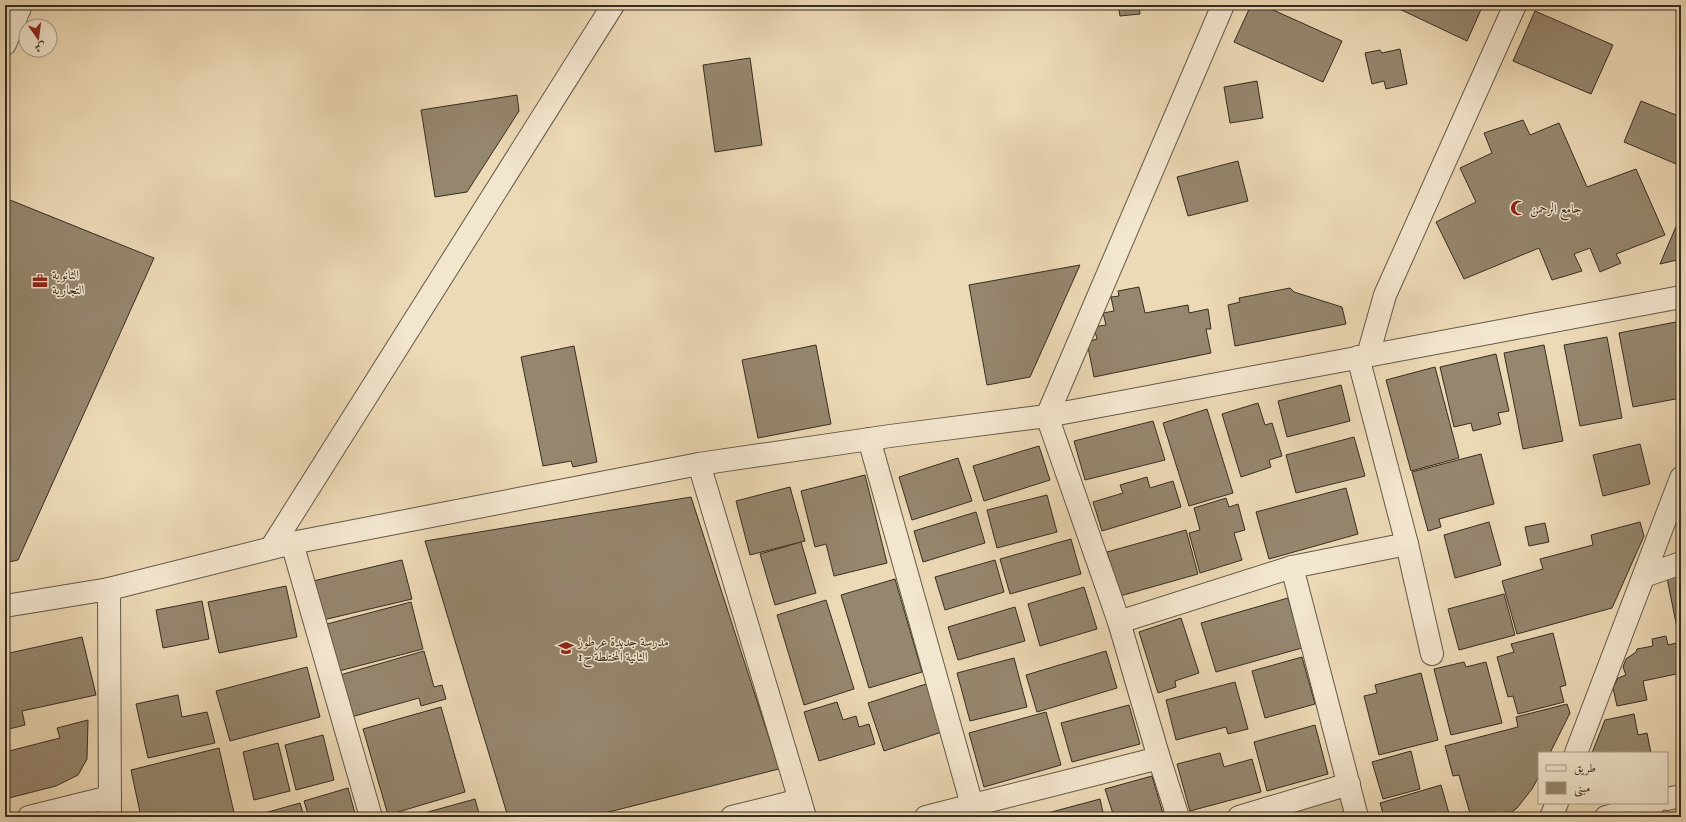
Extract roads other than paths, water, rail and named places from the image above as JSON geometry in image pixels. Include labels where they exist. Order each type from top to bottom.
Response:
[{"type":"street","points":[[5,44],[21,5]]},
{"type":"street","points":[[271,548],[613,5]]},
{"type":"street","points":[[1178,817],[1119,622],[1047,416],[1223,5]]},
{"type":"street","points":[[1432,654],[1363,356],[1384,295],[1515,5]]},
{"type":"street","points":[[5,606],[109,588],[292,543],[699,464],[869,439],[1047,416],[1681,297]]},
{"type":"street","points":[[869,439],[972,805]]},
{"type":"street","points":[[699,464],[802,808],[732,817]]},
{"type":"street","points":[[1576,752],[1681,478]]},
{"type":"street","points":[[292,543],[371,817]]},
{"type":"street","points":[[1119,622],[1292,567],[1407,544]]},
{"type":"street","points":[[1644,576],[1681,562]]},
{"type":"street","points":[[1292,567],[1357,817]]},
{"type":"street","points":[[29,817],[110,807],[109,588]]},
{"type":"street","points":[[926,817],[1159,758]]},
{"type":"street","points":[[1239,817],[1348,784]]},
{"type":"street","points":[[1668,800],[1681,796]]},
{"type":"street","points":[[1551,817],[1557,804]]},
{"type":"street","points":[[1606,817],[1652,804]]},
{"type":"place","name":"جامع الرحمن","points":[[1518,208]]},
{"type":"place","name":"الثانوية التجارية","points":[[40,281]]},
{"type":"place","name":"مدرسة جديدة عرطوز الثانية المختلطة ح1","points":[[566,648]]}]
